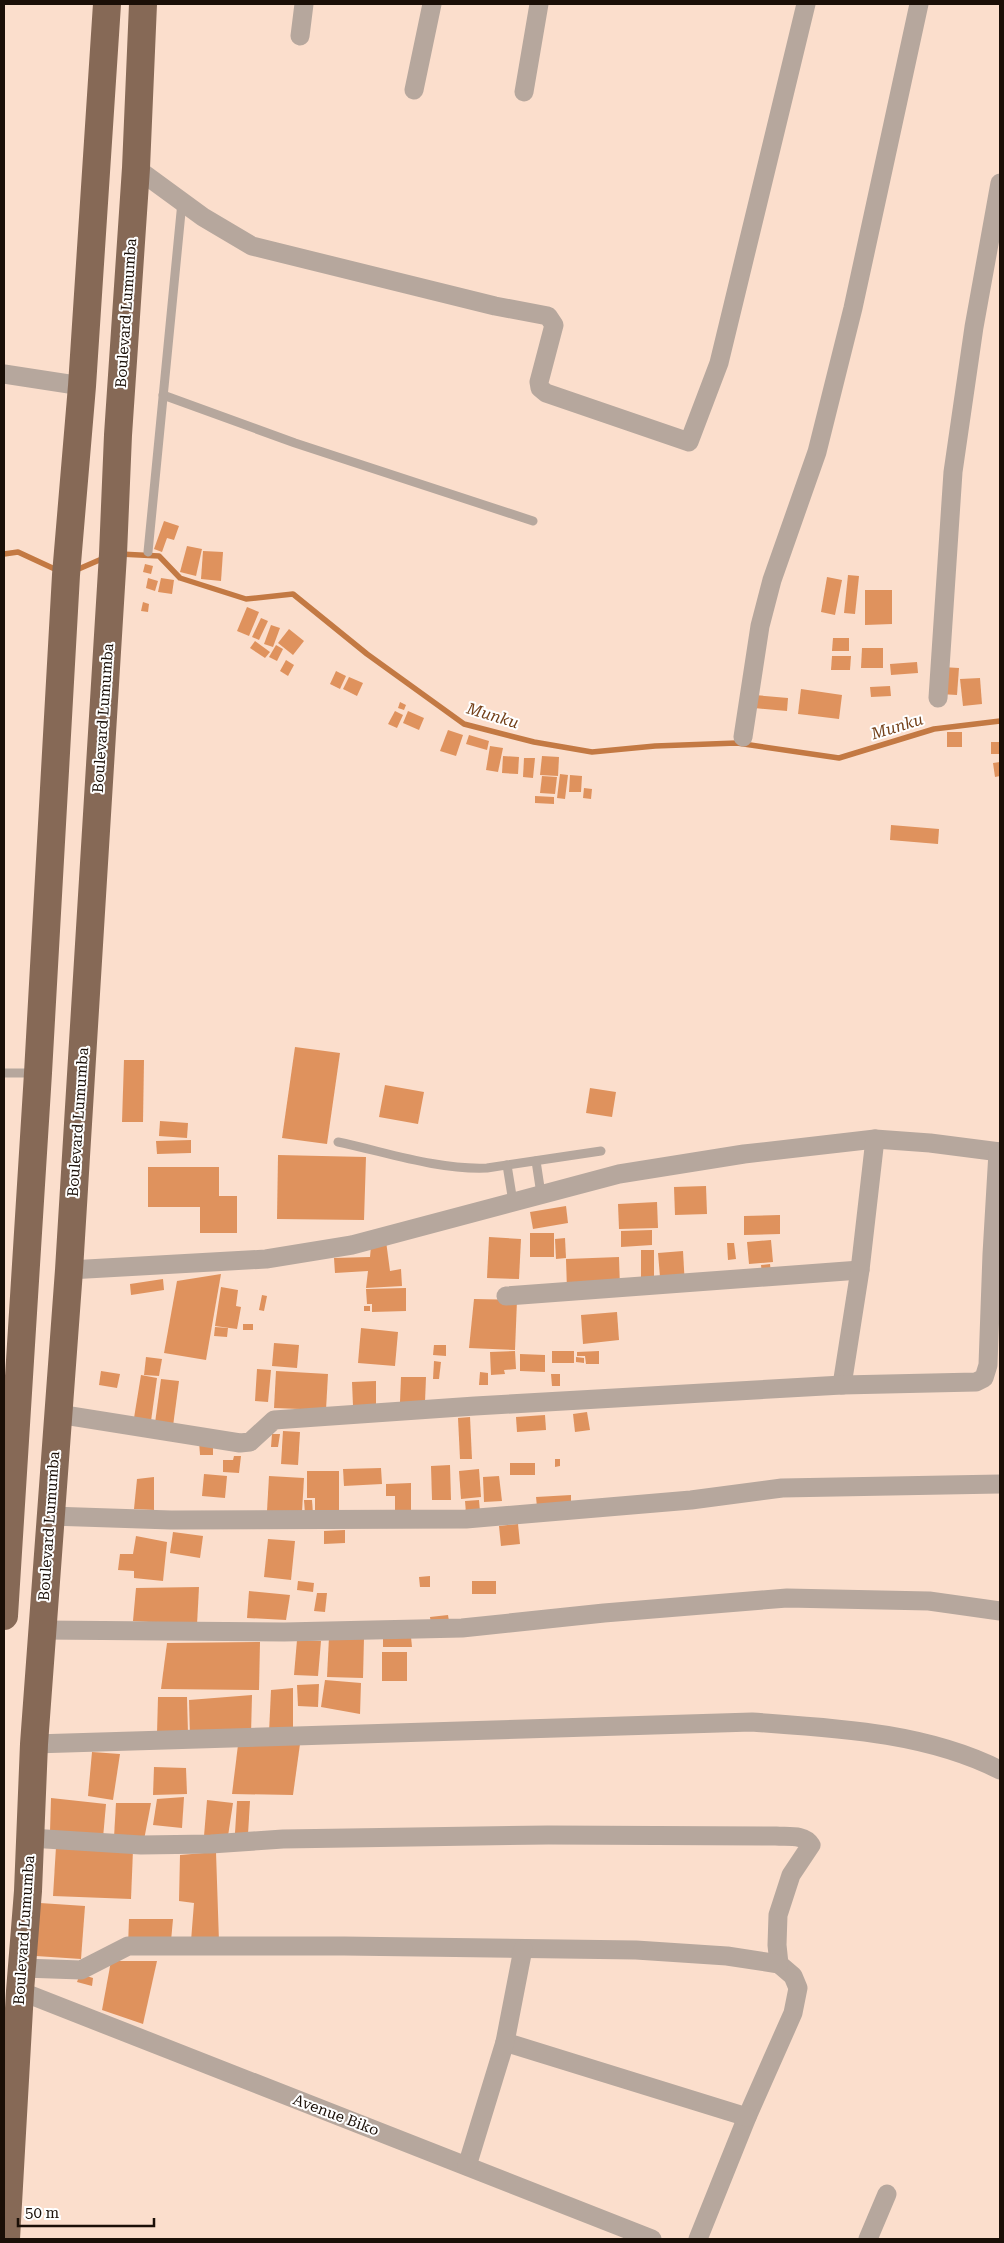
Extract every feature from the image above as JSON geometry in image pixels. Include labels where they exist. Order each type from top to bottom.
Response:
[{"type":"highway","points":[[4,1616],[38,1074],[66,575],[82,386],[107,4]]},
{"type":"highway","name":"Boulevard Lumumba","points":[[6,2239],[41,1630],[69,1270],[112,574],[118,434],[136,168],[142,4]]},
{"type":"street","points":[[300,36],[304,4]]},
{"type":"street","points":[[414,90],[432,4]]},
{"type":"street","points":[[524,92],[539,4]]},
{"type":"street","points":[[136,168],[203,217],[252,246],[495,306],[548,316],[554,325],[539,382],[540,388],[546,393],[689,442],[719,364],[806,4]]},
{"type":"street","points":[[743,737],[760,626],[772,580],[817,452],[854,308],[919,4]]},
{"type":"street","points":[[938,698],[953,472],[974,327],[1000,183]]},
{"type":"street","points":[[4,374],[82,386]]},
{"type":"street","points":[[58,1414],[240,1443],[250,1442],[274,1420],[474,1406],[842,1385],[976,1382],[984,1378],[988,1366],[992,1254],[999,1152],[930,1142],[875,1139],[744,1154],[619,1174],[352,1245],[323,1250],[266,1259],[69,1270]]},
{"type":"street","points":[[842,1385],[860,1270],[875,1139]]},
{"type":"street","points":[[506,1296],[860,1270]]},
{"type":"street","points":[[50,1516],[181,1520],[466,1519],[691,1500],[782,1488],[1000,1484]]},
{"type":"street","points":[[41,1630],[284,1632],[462,1628],[604,1613],[787,1598],[929,1601],[1000,1611]]},
{"type":"street","points":[[34,1744],[752,1722],[848,1729],[910,1741],[976,1758],[1000,1770]]},
{"type":"street","points":[[30,1838],[141,1845],[211,1844],[283,1839],[548,1835],[799,1837],[808,1840],[811,1845],[791,1875],[784,1896],[777,1929],[776,1945],[779,1964]]},
{"type":"street","points":[[21,1979],[80,1970],[128,1946],[344,1946],[636,1950],[727,1956],[779,1964],[793,1976],[798,1988],[793,2013],[747,2117],[698,2239]]},
{"type":"street","points":[[467,2166],[504,2042],[523,1949]]},
{"type":"street","name":"Avenue Biko","points":[[21,1979],[467,2166],[652,2239]]},
{"type":"street","points":[[504,2042],[747,2117]]},
{"type":"street","points":[[868,2239],[887,2194]]},
{"type":"lane","points":[[148,552],[182,202]]},
{"type":"lane","points":[[163,394],[296,444],[533,521]]},
{"type":"lane","points":[[4,1073],[38,1074]]},
{"type":"lane","points":[[338,1142],[444,1165],[473,1169],[601,1151]]},
{"type":"lane","points":[[536,1161],[541,1194]]},
{"type":"lane","points":[[507,1165],[513,1202]]},
{"type":"building","points":[[164,521],[179,526],[174,540],[167,538],[162,552],[154,549]]},
{"type":"building","points":[[187,546],[202,549],[196,576],[180,572]]},
{"type":"building","points":[[203,551],[223,552],[221,581],[201,579]]},
{"type":"building","points":[[145,564],[153,566],[151,574],[143,572]]},
{"type":"building","points":[[848,575],[859,576],[855,614],[844,613]]},
{"type":"building","points":[[827,577],[842,580],[835,615],[821,612]]},
{"type":"building","points":[[148,578],[158,581],[155,591],[146,588]]},
{"type":"building","points":[[161,578],[174,580],[172,594],[158,592]]},
{"type":"building","points":[[865,590],[892,590],[892,624],[865,625]]},
{"type":"building","points":[[143,602],[149,604],[148,612],[141,611]]},
{"type":"building","points":[[247,607],[259,612],[249,636],[237,631]]},
{"type":"building","points":[[261,618],[268,621],[259,640],[252,637]]},
{"type":"building","points":[[271,625],[280,628],[273,647],[264,644]]},
{"type":"building","points":[[289,629],[304,641],[293,655],[278,643]]},
{"type":"building","points":[[833,638],[849,638],[849,651],[832,651]]},
{"type":"building","points":[[255,641],[270,652],[265,658],[250,648]]},
{"type":"building","points":[[276,645],[283,649],[277,661],[269,657]]},
{"type":"building","points":[[862,648],[883,648],[883,668],[861,668]]},
{"type":"building","points":[[832,656],[851,656],[850,670],[831,670]]},
{"type":"building","points":[[286,660],[294,665],[288,676],[280,671]]},
{"type":"building","points":[[917,662],[918,673],[891,675],[890,664]]},
{"type":"building","points":[[942,667],[959,668],[957,695],[940,694]]},
{"type":"building","points":[[336,671],[346,676],[340,689],[330,684]]},
{"type":"building","points":[[349,677],[363,683],[357,696],[343,689]]},
{"type":"building","points":[[980,678],[982,704],[963,706],[960,679]]},
{"type":"building","points":[[890,686],[891,696],[871,697],[870,687]]},
{"type":"building","points":[[801,689],[842,695],[839,719],[798,714]]},
{"type":"building","points":[[755,695],[788,698],[787,711],[754,708]]},
{"type":"building","points":[[400,702],[406,705],[404,710],[398,708]]},
{"type":"building","points":[[395,711],[403,715],[397,728],[388,724]]},
{"type":"building","points":[[408,711],[424,718],[419,730],[403,723]]},
{"type":"building","points":[[448,730],[463,735],[456,756],[440,751]]},
{"type":"building","points":[[947,732],[962,732],[962,747],[947,747]]},
{"type":"building","points":[[469,735],[489,741],[487,750],[466,744]]},
{"type":"building","points":[[991,742],[1000,742],[1000,754],[991,754]]},
{"type":"building","points":[[490,746],[503,748],[498,772],[486,770]]},
{"type":"building","points":[[503,756],[519,757],[518,774],[502,773]]},
{"type":"building","points":[[542,756],[559,757],[558,776],[540,775]]},
{"type":"building","points":[[524,758],[535,758],[533,778],[523,777]]},
{"type":"building","points":[[1000,762],[1000,776],[995,777],[993,763]]},
{"type":"building","points":[[560,774],[568,775],[565,799],[557,798]]},
{"type":"building","points":[[570,775],[582,776],[581,792],[569,792]]},
{"type":"building","points":[[542,776],[557,777],[555,794],[540,793]]},
{"type":"building","points":[[584,788],[592,789],[591,799],[583,798]]},
{"type":"building","points":[[535,796],[554,797],[554,804],[535,803]]},
{"type":"building","points":[[891,825],[939,829],[938,844],[890,840]]},
{"type":"building","points":[[295,1047],[340,1053],[327,1144],[282,1138]]},
{"type":"building","points":[[124,1060],[144,1060],[143,1122],[122,1122]]},
{"type":"building","points":[[385,1085],[424,1092],[418,1124],[379,1117]]},
{"type":"building","points":[[590,1088],[616,1092],[612,1117],[586,1113]]},
{"type":"building","points":[[160,1121],[188,1123],[187,1138],[159,1136]]},
{"type":"building","points":[[191,1140],[191,1153],[157,1154],[156,1141]]},
{"type":"building","points":[[278,1155],[366,1157],[364,1220],[277,1219]]},
{"type":"building","points":[[148,1167],[219,1167],[219,1196],[237,1196],[237,1233],[200,1233],[200,1207],[148,1207]]},
{"type":"building","points":[[706,1186],[707,1214],[675,1215],[674,1187]]},
{"type":"building","points":[[657,1202],[658,1228],[619,1229],[618,1204]]},
{"type":"building","points":[[566,1206],[568,1223],[533,1229],[530,1212]]},
{"type":"building","points":[[780,1215],[780,1234],[744,1235],[744,1216]]},
{"type":"building","points":[[652,1230],[652,1245],[621,1247],[621,1231]]},
{"type":"building","points":[[530,1233],[554,1233],[554,1257],[530,1257]]},
{"type":"building","points":[[489,1237],[521,1239],[519,1279],[487,1278]]},
{"type":"building","points":[[565,1238],[566,1258],[556,1259],[555,1239]]},
{"type":"building","points":[[771,1240],[773,1262],[749,1264],[747,1242]]},
{"type":"building","points":[[386,1241],[390,1271],[401,1269],[402,1286],[366,1288],[368,1271],[335,1273],[334,1258],[370,1257],[371,1246]]},
{"type":"building","points":[[727,1243],[734,1243],[736,1259],[728,1260]]},
{"type":"building","points":[[641,1250],[654,1250],[654,1291],[641,1291]]},
{"type":"building","points":[[683,1251],[685,1287],[661,1289],[658,1253]]},
{"type":"building","points":[[619,1257],[620,1289],[567,1291],[566,1259]]},
{"type":"building","points":[[770,1264],[771,1273],[762,1275],[761,1265]]},
{"type":"building","points":[[221,1274],[206,1360],[164,1353],[177,1281]]},
{"type":"building","points":[[163,1279],[164,1290],[131,1295],[130,1284]]},
{"type":"building","points":[[221,1287],[238,1290],[236,1306],[241,1307],[237,1329],[215,1326]]},
{"type":"building","points":[[406,1288],[406,1311],[372,1312],[372,1304],[367,1304],[366,1289]]},
{"type":"building","points":[[262,1295],[267,1296],[264,1311],[259,1310]]},
{"type":"building","points":[[474,1299],[517,1300],[515,1350],[469,1348]]},
{"type":"building","points":[[364,1306],[370,1306],[370,1311],[364,1311]]},
{"type":"building","points":[[617,1312],[619,1340],[583,1344],[581,1315]]},
{"type":"building","points":[[243,1324],[253,1324],[253,1330],[243,1330]]},
{"type":"building","points":[[215,1327],[228,1328],[227,1337],[214,1336]]},
{"type":"building","points":[[361,1328],[398,1332],[395,1366],[358,1363]]},
{"type":"building","points":[[274,1343],[299,1345],[297,1368],[272,1366]]},
{"type":"building","points":[[434,1345],[446,1345],[446,1356],[433,1355]]},
{"type":"building","points":[[515,1351],[516,1369],[504,1370],[505,1374],[491,1375],[490,1352]]},
{"type":"building","points":[[552,1351],[574,1351],[574,1363],[552,1363]]},
{"type":"building","points":[[599,1351],[599,1364],[586,1364],[585,1356],[577,1356],[577,1352]]},
{"type":"building","points":[[520,1354],[545,1355],[545,1372],[520,1371]]},
{"type":"building","points":[[146,1357],[162,1359],[159,1376],[144,1375]]},
{"type":"building","points":[[576,1357],[584,1358],[584,1363],[576,1362]]},
{"type":"building","points":[[434,1361],[441,1362],[439,1379],[433,1379]]},
{"type":"building","points":[[257,1369],[271,1370],[268,1402],[255,1401]]},
{"type":"building","points":[[101,1371],[120,1374],[117,1388],[99,1385]]},
{"type":"building","points":[[276,1371],[328,1374],[326,1410],[274,1408]]},
{"type":"building","points":[[480,1372],[488,1373],[488,1385],[479,1385]]},
{"type":"building","points":[[551,1374],[560,1374],[560,1386],[552,1386]]},
{"type":"building","points":[[141,1375],[157,1378],[151,1421],[134,1418]]},
{"type":"building","points":[[401,1377],[426,1377],[425,1402],[400,1402]]},
{"type":"building","points":[[161,1379],[179,1381],[173,1426],[155,1423]]},
{"type":"building","points":[[376,1381],[376,1406],[353,1406],[352,1382]]},
{"type":"building","points":[[587,1412],[590,1430],[575,1432],[573,1414]]},
{"type":"building","points":[[545,1415],[546,1430],[517,1432],[516,1417]]},
{"type":"building","points":[[470,1417],[472,1459],[460,1459],[458,1418]]},
{"type":"building","points":[[283,1431],[300,1432],[298,1465],[281,1464]]},
{"type":"building","points":[[272,1434],[280,1434],[278,1447],[271,1447]]},
{"type":"building","points":[[199,1441],[213,1441],[213,1455],[200,1455]]},
{"type":"building","points":[[234,1456],[241,1456],[239,1473],[223,1472],[223,1460],[233,1460]]},
{"type":"building","points":[[555,1459],[560,1459],[560,1466],[555,1467]]},
{"type":"building","points":[[510,1463],[535,1463],[535,1475],[510,1475]]},
{"type":"building","points":[[450,1465],[451,1500],[432,1500],[431,1466]]},
{"type":"building","points":[[381,1468],[382,1484],[344,1486],[343,1469]]},
{"type":"building","points":[[479,1469],[481,1497],[461,1499],[459,1471]]},
{"type":"building","points":[[307,1471],[339,1471],[339,1512],[315,1512],[315,1498],[307,1498]]},
{"type":"building","points":[[204,1474],[227,1476],[225,1498],[202,1496]]},
{"type":"building","points":[[269,1476],[304,1478],[302,1512],[267,1511]]},
{"type":"building","points":[[499,1476],[502,1501],[484,1502],[483,1477]]},
{"type":"building","points":[[154,1477],[154,1510],[134,1509],[137,1479]]},
{"type":"building","points":[[411,1483],[411,1511],[395,1511],[395,1496],[386,1496],[386,1484]]},
{"type":"building","points":[[571,1495],[571,1504],[537,1507],[536,1497]]},
{"type":"building","points":[[304,1500],[312,1500],[313,1514],[305,1514]]},
{"type":"building","points":[[479,1500],[480,1512],[466,1513],[465,1501]]},
{"type":"building","points":[[518,1524],[520,1544],[501,1546],[499,1526]]},
{"type":"building","points":[[345,1530],[345,1543],[324,1544],[324,1531]]},
{"type":"building","points":[[173,1532],[203,1536],[200,1558],[170,1553]]},
{"type":"building","points":[[136,1536],[167,1542],[163,1581],[134,1578],[134,1571],[118,1570],[120,1554],[133,1554]]},
{"type":"building","points":[[268,1539],[295,1541],[291,1580],[264,1577]]},
{"type":"building","points":[[430,1576],[430,1587],[420,1587],[419,1577]]},
{"type":"building","points":[[298,1581],[314,1583],[313,1592],[297,1590]]},
{"type":"building","points":[[472,1581],[496,1581],[496,1594],[472,1594]]},
{"type":"building","points":[[199,1587],[197,1625],[133,1621],[136,1588]]},
{"type":"building","points":[[249,1591],[290,1595],[286,1620],[247,1618]]},
{"type":"building","points":[[317,1593],[327,1593],[325,1612],[314,1611]]},
{"type":"building","points":[[448,1615],[449,1621],[431,1624],[430,1617]]},
{"type":"building","points":[[329,1637],[364,1638],[363,1678],[327,1677]]},
{"type":"building","points":[[383,1637],[411,1637],[412,1647],[383,1647]]},
{"type":"building","points":[[297,1640],[321,1641],[318,1676],[294,1675]]},
{"type":"building","points":[[260,1642],[259,1690],[161,1689],[167,1643]]},
{"type":"building","points":[[382,1652],[407,1652],[407,1681],[382,1681]]},
{"type":"building","points":[[325,1680],[361,1683],[360,1714],[321,1707]]},
{"type":"building","points":[[319,1684],[318,1707],[298,1706],[297,1685]]},
{"type":"building","points":[[293,1688],[293,1733],[269,1733],[271,1690]]},
{"type":"building","points":[[252,1695],[251,1735],[190,1737],[189,1700]]},
{"type":"building","points":[[158,1697],[187,1697],[188,1734],[157,1734]]},
{"type":"building","points":[[300,1744],[293,1795],[232,1794],[238,1745]]},
{"type":"building","points":[[92,1752],[120,1754],[113,1800],[88,1796]]},
{"type":"building","points":[[154,1767],[186,1768],[187,1794],[153,1795]]},
{"type":"building","points":[[184,1797],[182,1828],[153,1825],[157,1799]]},
{"type":"building","points":[[51,1798],[106,1804],[103,1838],[50,1832]]},
{"type":"building","points":[[207,1800],[233,1803],[228,1836],[204,1836]]},
{"type":"building","points":[[237,1801],[250,1801],[248,1834],[235,1833]]},
{"type":"building","points":[[116,1803],[151,1803],[144,1840],[114,1837]]},
{"type":"building","points":[[56,1847],[133,1850],[131,1899],[53,1896]]},
{"type":"building","points":[[216,1852],[219,1942],[191,1941],[194,1903],[179,1901],[180,1855]]},
{"type":"building","points":[[40,1903],[85,1906],[81,1959],[36,1956]]},
{"type":"building","points":[[129,1919],[173,1919],[171,1941],[128,1946]]},
{"type":"building","points":[[111,1961],[157,1961],[143,2024],[102,2010]]},
{"type":"building","points":[[80,1974],[93,1978],[92,1986],[77,1982]]},
{"type":"waterway","name":"Munku","points":[[4,554],[18,552],[59,571]]},
{"type":"waterway","name":"Munku","points":[[120,554],[159,556],[180,578],[246,599],[293,594],[367,654],[464,724],[534,742],[592,752],[655,746],[737,743],[839,758],[934,729],[1000,721]]},
{"type":"waterway","name":"Munku","points":[[74,571],[104,558]]}]
